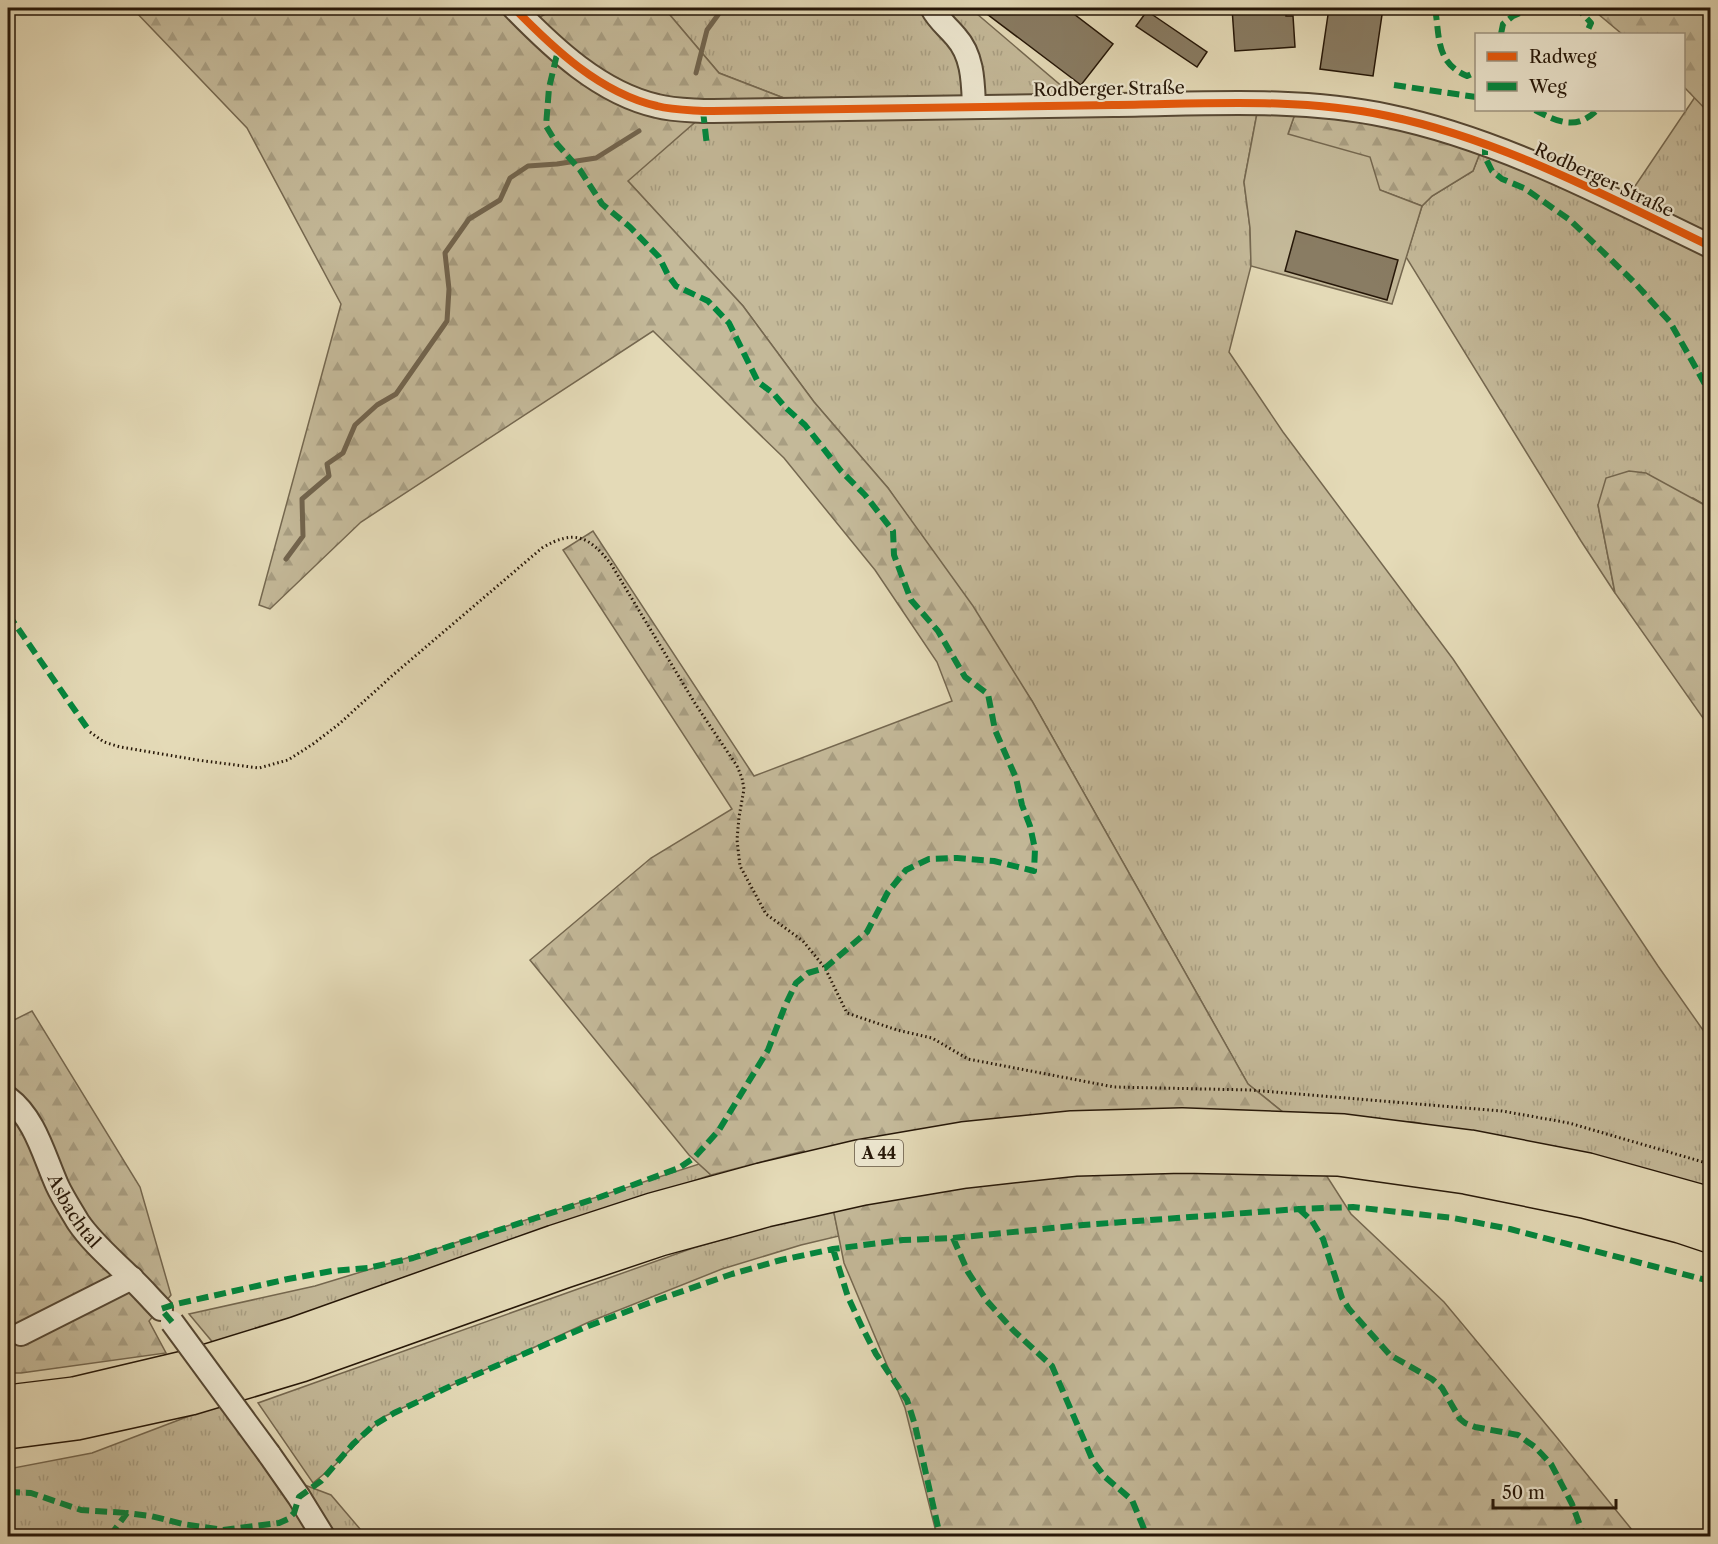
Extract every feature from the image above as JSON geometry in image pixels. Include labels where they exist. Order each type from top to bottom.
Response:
[{"type":"highway","name":"A 44","points":[[8,1402],[74,1394],[188,1367],[295,1334],[554,1242],[674,1204],[760,1180],[858,1157],[963,1139],[1072,1128],[1182,1125],[1344,1131],[1470,1147],[1567,1166],[1687,1196],[1710,1204]]},
{"type":"highway","name":"A 44","points":[[8,1432],[77,1424],[191,1398],[301,1365],[660,1239],[755,1213],[864,1188],[987,1169],[1075,1159],[1170,1156],[1338,1159],[1466,1177],[1584,1201],[1710,1236]]},
{"type":"street","name":"Rodberger Straße","points":[[514,8],[558,50],[600,82],[618,92],[657,106],[703,111],[1225,103],[1319,106],[1358,110],[1408,128],[1485,143],[1590,188],[1710,246]]},
{"type":"street","points":[[932,8],[936,16],[965,48],[972,70],[974,106]]},
{"type":"street","name":"Asbachtal","points":[[8,1098],[30,1122],[58,1188],[91,1240],[167,1315],[269,1454],[323,1536]]},
{"type":"street","points":[[21,1334],[132,1278]]},
{"type":"path","points":[[90,732],[104,742],[120,747],[197,760],[259,768],[288,760],[339,724],[393,675],[542,549],[564,538],[576,537],[589,541],[599,548],[611,564],[696,705],[737,766],[744,789],[736,840],[740,866],[766,914],[803,941],[825,968],[847,1013],[897,1030],[932,1038],[968,1059],[1114,1087],[1251,1090],[1502,1111],[1569,1123],[1710,1164]]},
{"type":"green space","points":[[132,8],[428,8],[457,12],[461,8],[503,8],[573,71],[701,117],[628,181],[743,306],[814,402],[888,488],[973,606],[1032,701],[1248,1084],[1289,1117],[1351,1214],[1444,1302],[1637,1536],[937,1536],[905,1408],[844,1263],[833,1208],[804,1151],[711,1175],[689,1155],[530,960],[651,858],[732,809],[563,550],[593,531],[754,776],[952,701],[937,662],[875,570],[784,458],[653,331],[361,522],[270,609],[259,605],[341,304],[247,128]]},
{"type":"green space","points":[[557,8],[664,8],[719,73],[789,100],[691,101],[668,98],[621,84],[599,72],[534,20]]},
{"type":"green space","points":[[664,8],[910,8],[907,13],[915,8],[970,8],[1078,100],[789,100],[719,73]]},
{"type":"green space","points":[[1591,8],[1710,8],[1710,114],[1685,88],[1685,33],[1621,33]]},
{"type":"green space","points":[[1695,97],[1710,114],[1710,241],[1625,201]]},
{"type":"green space","points":[[1258,108],[1244,182],[1250,228],[1251,266],[1229,352],[1283,432],[1453,659],[1710,1040],[1710,1192],[1549,1150],[1414,1122],[1289,1117],[1248,1084],[1032,701],[888,488],[814,402],[743,306],[627,180],[701,117]]},
{"type":"green space","points":[[1258,108],[1297,108],[1288,134],[1370,157],[1380,190],[1422,206],[1392,304],[1251,266],[1250,228],[1244,182]]},
{"type":"green space","points":[[1297,108],[1483,145],[1473,171],[1432,196],[1422,206],[1380,190],[1288,134]]},
{"type":"green space","points":[[1483,145],[1710,248],[1710,508],[1693,498],[1598,505],[1615,593],[1406,257],[1422,206],[1432,196],[1473,171]]},
{"type":"green space","points":[[1629,471],[1646,473],[1710,508],[1710,728],[1615,593],[1598,505],[1606,478]]},
{"type":"green space","points":[[32,1011],[140,1187],[171,1295],[149,1321],[166,1353],[8,1373],[8,1345],[13,1342],[8,1332],[8,1023]]},
{"type":"green space","points":[[699,1164],[711,1175],[215,1345],[189,1314],[315,1286]]},
{"type":"green space","points":[[833,1208],[839,1236],[722,1269],[589,1322],[383,1417],[335,1465],[313,1483],[258,1403],[693,1248]]},
{"type":"green space","points":[[221,1404],[270,1472],[331,1495],[366,1536],[8,1536],[8,1469],[92,1453]]},
{"type":"building","points":[[979,8],[1066,8],[1113,44],[1081,85]]},
{"type":"building","points":[[1232,8],[1286,8],[1286,16],[1293,16],[1295,47],[1235,51]]},
{"type":"building","points":[[1329,8],[1383,8],[1373,76],[1320,69]]},
{"type":"building","points":[[1147,11],[1207,52],[1197,67],[1136,26]]},
{"type":"building","points":[[1296,231],[1398,260],[1387,300],[1285,271]]},
{"type":"waterway","points":[[696,73],[707,30],[723,8]]},
{"type":"waterway","points":[[286,559],[303,536],[302,499],[329,476],[327,464],[343,453],[355,425],[377,405],[396,394],[447,321],[449,289],[445,253],[469,219],[500,200],[510,178],[528,166],[596,158],[639,131]]},
{"type":"marked path","points":[[1435,8],[1444,56],[1449,64],[1467,76],[1475,72]]},
{"type":"marked path","points":[[1501,33],[1503,24],[1513,16],[1531,8]]},
{"type":"marked path","points":[[1573,8],[1579,10],[1591,23],[1586,33]]},
{"type":"marked path","points":[[172,1322],[161,1309],[288,1279],[332,1271],[368,1268],[413,1258],[600,1197],[679,1168],[695,1157],[719,1130],[768,1050],[796,983],[808,973],[825,968],[867,932],[888,892],[906,870],[929,859],[957,858],[994,861],[1034,871],[1035,849],[1030,826],[1016,778],[995,730],[988,694],[965,677],[938,631],[911,600],[894,555],[893,531],[865,495],[841,471],[805,425],[773,393],[758,382],[729,323],[708,301],[676,286],[659,257],[630,227],[602,204],[580,170],[557,144],[546,126],[549,88],[558,50]]},
{"type":"marked path","points":[[1394,85],[1475,97]]},
{"type":"marked path","points":[[703,111],[707,146]]},
{"type":"marked path","points":[[1537,111],[1559,121],[1567,122],[1582,121],[1596,111]]},
{"type":"marked path","points":[[1485,143],[1485,157],[1492,171],[1502,179],[1524,188],[1570,220],[1635,283],[1670,322],[1710,393]]},
{"type":"marked path","points":[[8,614],[90,732]]},
{"type":"marked path","points":[[110,1536],[127,1513],[223,1530],[279,1523],[294,1513],[299,1497],[321,1481],[353,1444],[374,1425],[394,1413],[586,1327],[657,1300],[732,1274],[781,1260],[833,1249],[903,1240],[953,1238],[1083,1225],[1353,1207],[1453,1218],[1510,1229],[1710,1281]]},
{"type":"marked path","points":[[1299,1209],[1312,1221],[1323,1239],[1342,1298],[1349,1309],[1390,1355],[1432,1379],[1442,1388],[1460,1419],[1465,1423],[1518,1435],[1535,1447],[1551,1464],[1572,1504],[1584,1536]]},
{"type":"marked path","points":[[953,1238],[968,1272],[987,1301],[1014,1331],[1052,1366],[1093,1461],[1104,1476],[1132,1500],[1147,1536]]},
{"type":"marked path","points":[[833,1249],[848,1297],[862,1327],[876,1354],[907,1400],[915,1425],[940,1536]]},
{"type":"marked path","points":[[8,1492],[31,1493],[81,1510],[127,1513]]},
{"type":"cycle path","points":[[514,8],[561,53],[597,80],[636,100],[663,107],[703,111],[1251,103],[1354,110],[1430,126],[1512,154],[1593,189],[1710,246]]}]
